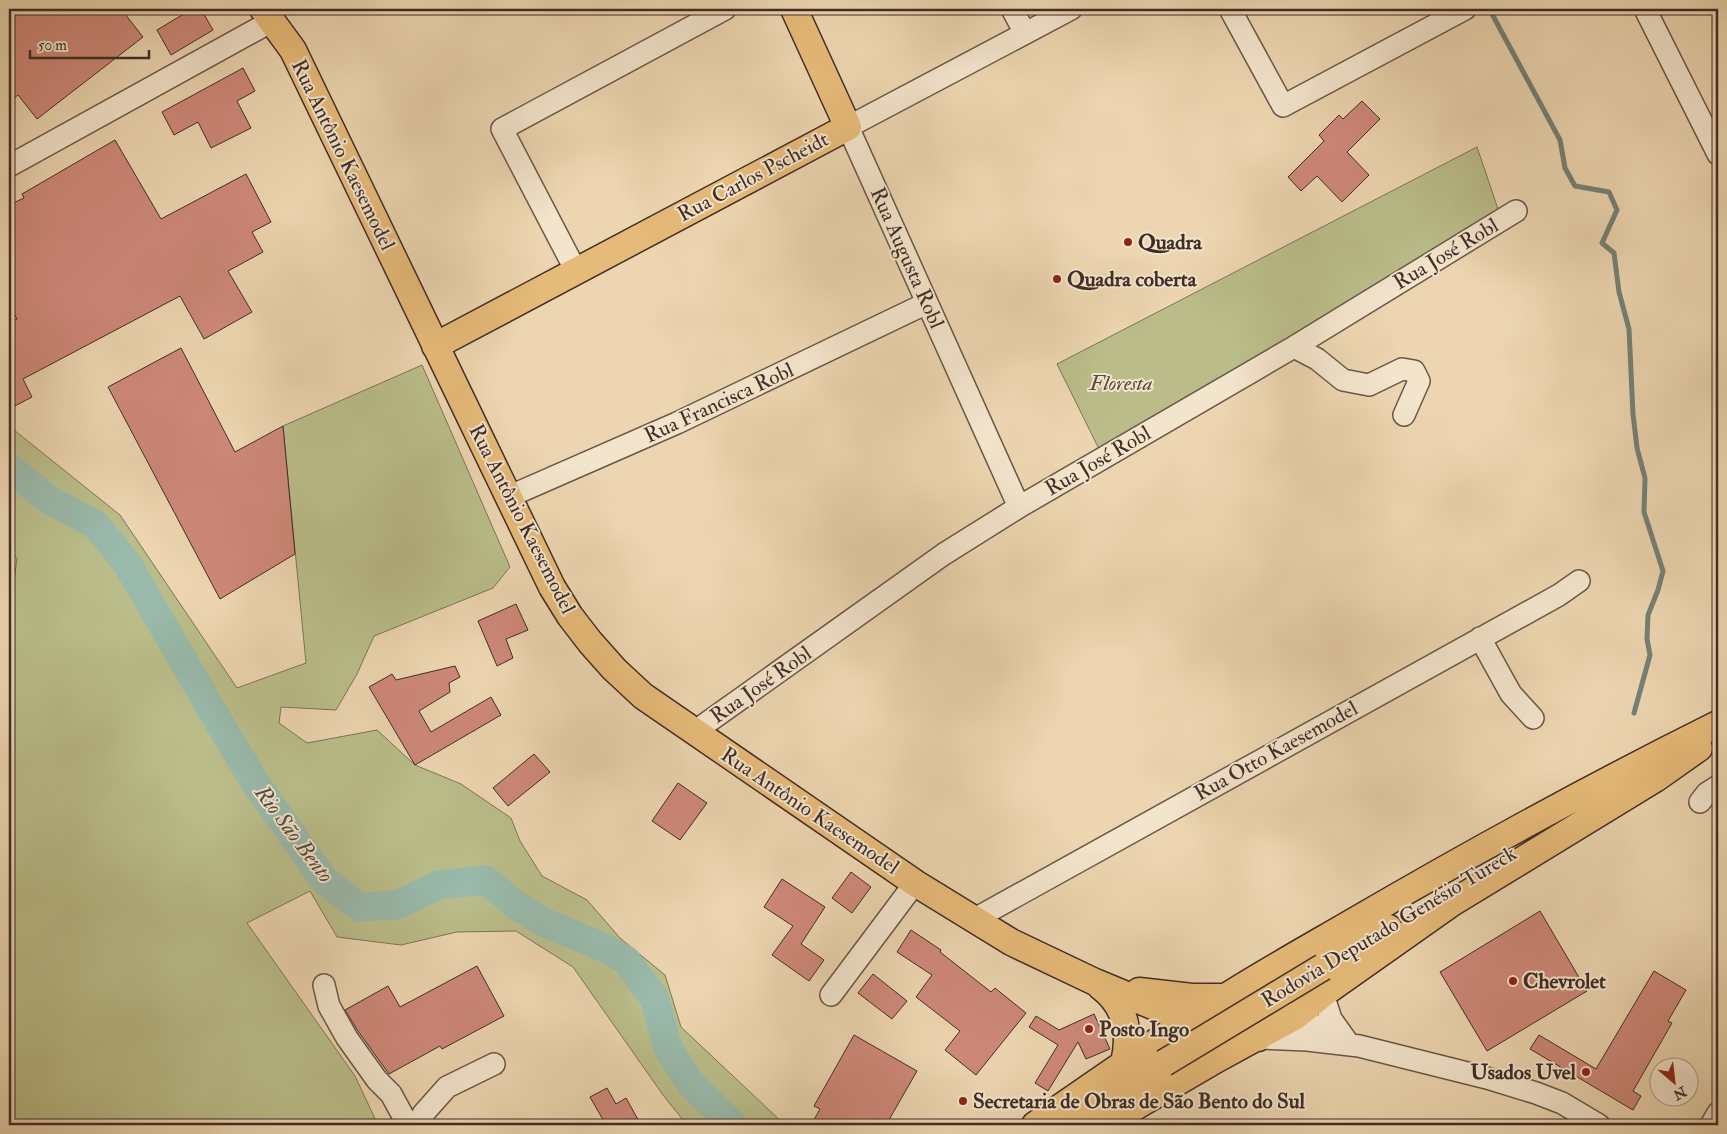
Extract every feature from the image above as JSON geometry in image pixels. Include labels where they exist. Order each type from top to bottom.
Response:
[{"type":"main road","name":"Rua Augusta Robl","points":[[794,9],[848,127]]},
{"type":"main road","name":"Rua Antônio Kaesemodel","points":[[267,15],[293,50],[552,587],[570,616],[614,669],[643,696],[694,732],[915,883],[973,920],[1035,955],[1187,1021],[1236,1038],[1258,1038]]},
{"type":"main road","name":"Rua Carlos Pscheidt","points":[[435,346],[848,127]]},
{"type":"main road","points":[[1035,1125],[1124,1063],[1225,997],[1440,871],[1638,763],[1718,724]]},
{"type":"main road","name":"Rodovia Deputado Genésio Tureck","points":[[1061,1125],[1718,729]]},
{"type":"main road","points":[[1104,1125],[1217,1059],[1296,1016],[1323,994],[1452,902],[1655,779],[1718,734]]},
{"type":"main road","name":"Rua Antônio Kaesemodel","points":[[1094,982],[1127,990],[1159,994],[1192,997],[1242,996],[1259,1003]]},
{"type":"main road","points":[[1094,982],[1107,992],[1117,1004],[1124,1017],[1128,1032],[1128,1048],[1124,1063]]},
{"type":"main road","points":[[1215,1031],[1214,1019],[1218,1007],[1225,997]]},
{"type":"main road","points":[[1258,1038],[1263,1030],[1265,1021],[1259,1003]]},
{"type":"street","points":[[576,271],[502,129],[725,9]]},
{"type":"street","points":[[1012,9],[1025,33]]},
{"type":"street","name":"Rua Carlos Pscheidt","points":[[848,127],[1071,9]]},
{"type":"street","points":[[1230,9],[1283,106],[1465,9]]},
{"type":"street","points":[[1645,9],[1718,154]]},
{"type":"street","points":[[9,166],[267,15]]},
{"type":"street","name":"Rua Augusta Robl","points":[[848,127],[1019,507]]},
{"type":"street","name":"Rua José Robl","points":[[694,732],[944,554],[1019,507],[1294,346],[1516,211]]},
{"type":"street","name":"Rua Francisca Robl","points":[[508,497],[685,420],[927,303]]},
{"type":"street","points":[[1294,346],[1318,359],[1342,380],[1369,385],[1402,369],[1414,371],[1419,380],[1404,415]]},
{"type":"street","name":"Rua Otto Kaesemodel","points":[[973,920],[1559,595],[1579,581]]},
{"type":"street","points":[[1480,638],[1511,694],[1532,718]]},
{"type":"street","points":[[1700,802],[1707,793],[1718,786]]},
{"type":"street","points":[[831,995],[915,883]]},
{"type":"street","points":[[324,985],[329,1006],[347,1038],[377,1080],[391,1094],[408,1125]]},
{"type":"street","points":[[1323,994],[1331,1019],[1353,1043]]},
{"type":"street","name":"Rua Antônio Kaesemodel","points":[[1259,1003],[1296,1016],[1353,1043],[1487,1078],[1536,1093],[1562,1103],[1599,1125]]},
{"type":"street","name":"Rua Antônio Kaesemodel","points":[[1258,1038],[1353,1043]]},
{"type":"street","points":[[418,1125],[423,1114],[447,1087],[494,1064]]},
{"type":"street","points":[[1711,1125],[1718,1113]]},
{"type":"green space","name":"Floresta","points":[[1477,147],[1500,215],[1099,449],[1057,364]]},
{"type":"green space","points":[[422,365],[510,567],[493,588],[374,636],[357,674],[336,710],[281,707],[279,723],[307,743],[377,730],[415,765],[461,784],[511,818],[520,841],[542,876],[587,900],[620,938],[665,975],[681,1027],[785,1125],[687,1125],[663,1095],[573,967],[516,931],[457,932],[401,945],[337,937],[310,891],[247,923],[355,1076],[378,1125],[9,1125],[9,622],[17,558],[9,553],[9,426],[120,515],[237,688],[306,663],[283,426]]},
{"type":"building","points":[[9,9],[121,9],[143,37],[37,119],[18,95],[9,102]]},
{"type":"building","points":[[192,9],[201,9],[213,30],[171,55],[157,30]]},
{"type":"building","points":[[243,68],[255,91],[237,101],[251,128],[211,148],[198,122],[174,135],[162,112]]},
{"type":"building","points":[[1362,101],[1380,119],[1347,152],[1369,175],[1342,202],[1317,176],[1301,191],[1288,177],[1324,141],[1319,135],[1339,115],[1343,119]]},
{"type":"building","points":[[115,140],[161,219],[246,174],[271,222],[252,232],[263,252],[228,271],[252,312],[204,339],[180,296],[23,379],[32,397],[9,409],[9,323],[17,319],[9,304],[9,205],[24,198],[22,194]]},
{"type":"building","points":[[181,348],[235,452],[283,426],[295,554],[220,599],[108,387]]},
{"type":"building","points":[[516,604],[528,630],[506,639],[513,658],[497,666],[478,621]]},
{"type":"building","points":[[455,666],[460,677],[449,683],[450,692],[419,711],[431,732],[491,697],[501,715],[415,765],[369,687],[392,674],[396,680]]},
{"type":"building","points":[[534,754],[550,772],[508,806],[493,788]]},
{"type":"building","points":[[678,783],[707,803],[680,840],[652,821]]},
{"type":"building","points":[[851,872],[871,887],[852,913],[832,898]]},
{"type":"building","points":[[782,879],[825,907],[801,944],[824,960],[809,981],[772,955],[793,926],[764,907]]},
{"type":"building","name":"Chevrolet","points":[[1540,911],[1587,991],[1487,1051],[1440,972]]},
{"type":"building","points":[[911,930],[941,950],[940,952],[991,992],[995,988],[1026,1013],[976,1075],[945,1050],[960,1031],[916,997],[932,975],[897,952]]},
{"type":"building","points":[[477,966],[504,1016],[442,1049],[440,1046],[389,1074],[345,1010],[388,986],[400,1007]]},
{"type":"building","points":[[1654,971],[1686,990],[1668,1021],[1672,1023],[1653,1056],[1650,1056],[1650,1061],[1633,1091],[1641,1096],[1633,1110],[1530,1049],[1539,1035],[1596,1069]]},
{"type":"building","points":[[873,974],[907,1001],[892,1019],[858,993]]},
{"type":"building","points":[[1094,1014],[1110,1049],[1086,1059],[1078,1042],[1048,1091],[1035,1083],[1058,1045],[1029,1027],[1036,1016],[1059,1030]]},
{"type":"building","points":[[854,1035],[917,1071],[886,1125],[811,1125],[820,1109],[814,1106]]},
{"type":"building","points":[[607,1088],[616,1104],[626,1098],[641,1125],[606,1125],[590,1097]]},
{"type":"waterway","points":[[1492,14],[1560,140],[1565,168],[1575,186],[1609,192],[1617,210],[1602,243],[1614,253],[1619,292],[1629,329],[1633,414],[1637,448],[1645,478],[1644,512],[1663,571],[1648,615],[1647,639],[1650,655],[1634,713]]},
{"type":"waterway","name":"Rio São Bento","points":[[9,468],[51,501],[96,525],[128,565],[256,784],[325,881],[359,907],[397,905],[438,885],[486,880],[517,906],[545,923],[603,947],[626,960],[655,999],[667,1046],[690,1083],[733,1125]]},
{"type":"place","name":"Quadra","points":[[1128,242]]},
{"type":"place","name":"Quadra coberta","points":[[1057,279]]},
{"type":"place","name":"Chevrolet","points":[[1513,981]]},
{"type":"place","name":"Posto Ingo","points":[[1089,1029]]},
{"type":"place","name":"Usados Uvel","points":[[1586,1072]]},
{"type":"place","name":"Secretaria de Obras de São Bento do Sul","points":[[963,1101]]}]
